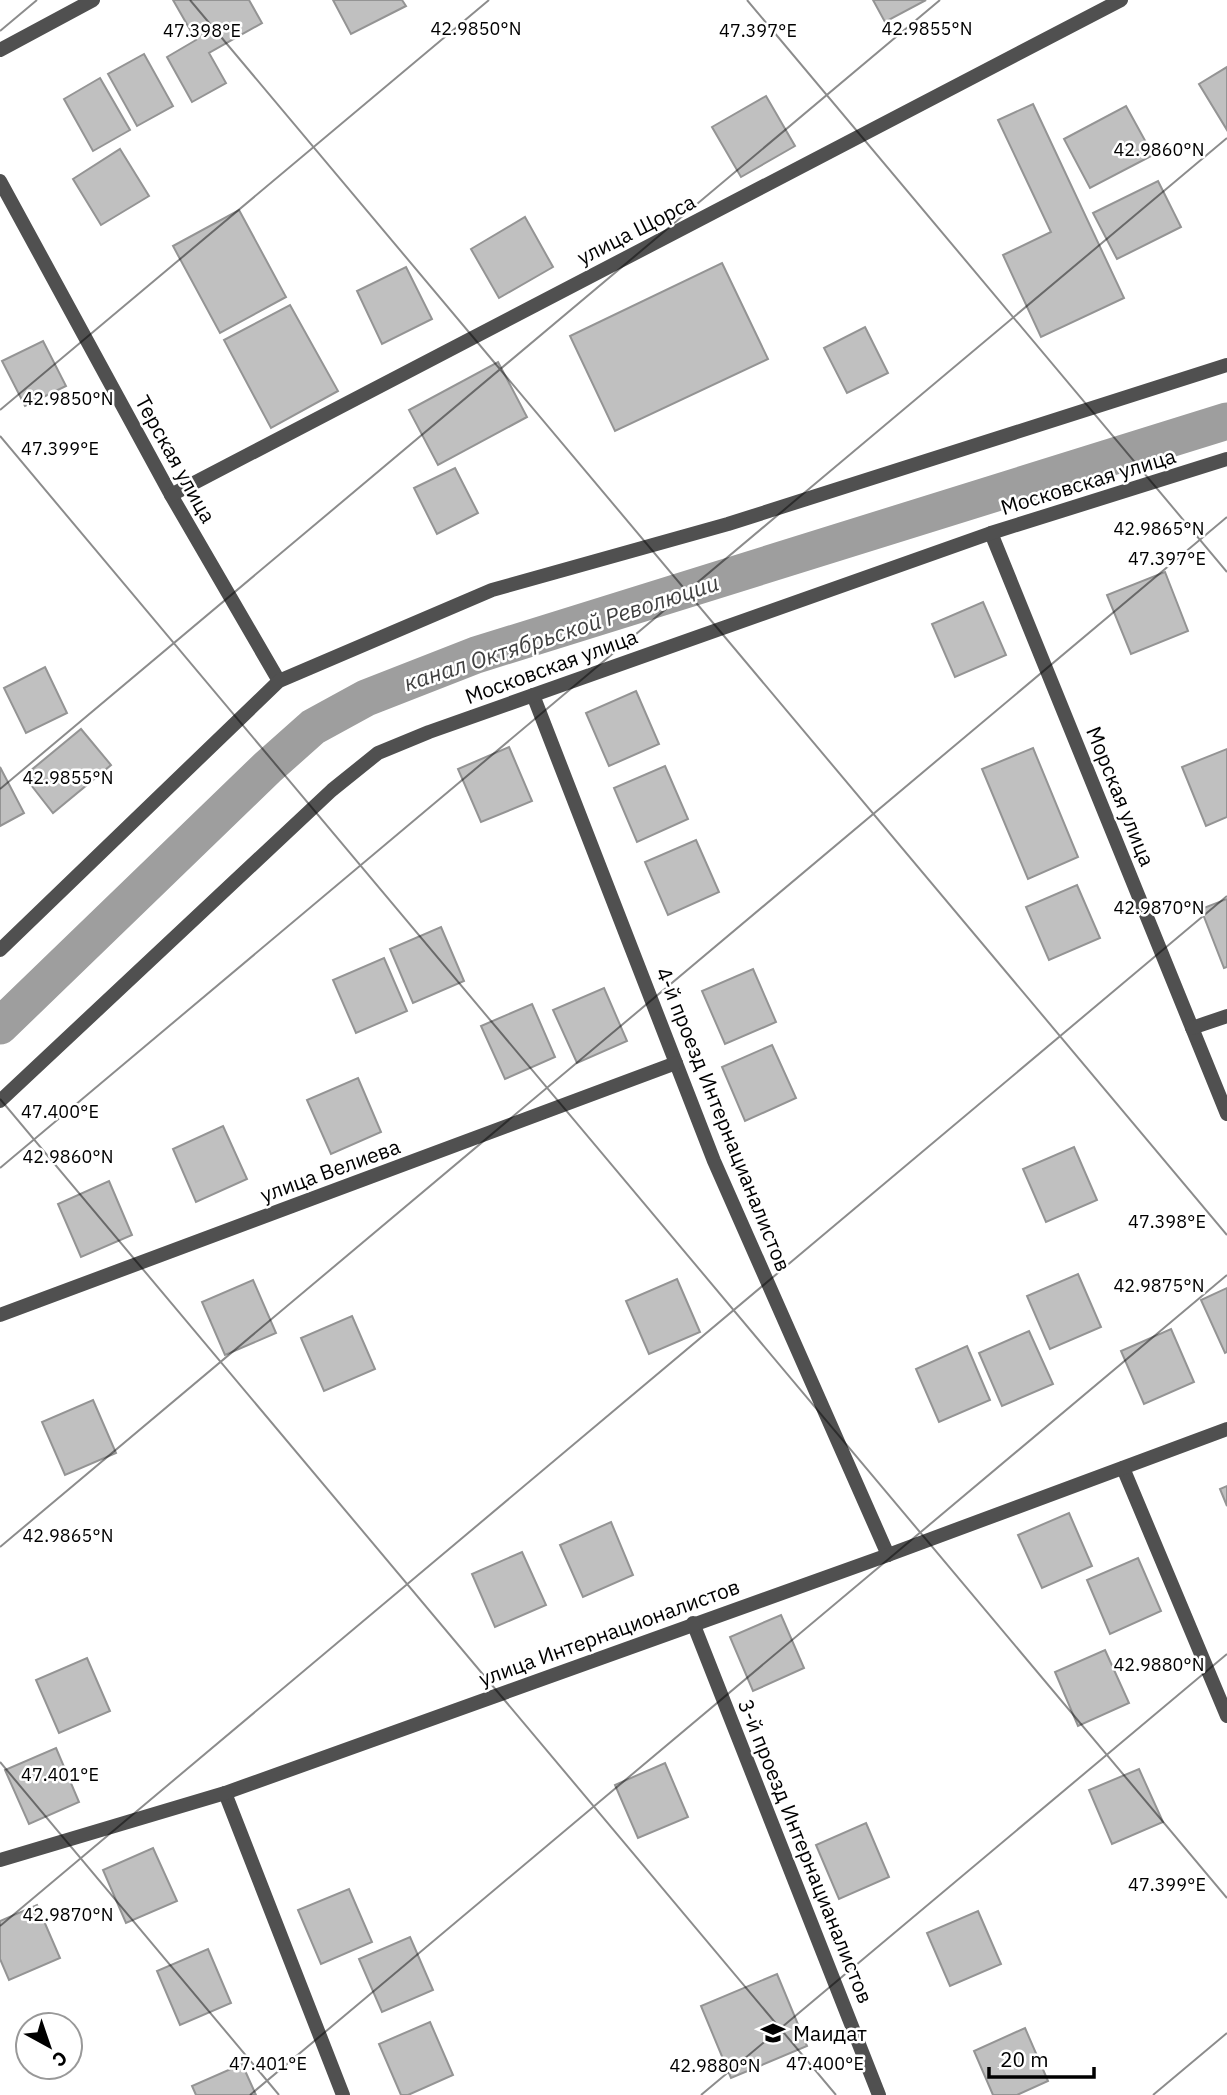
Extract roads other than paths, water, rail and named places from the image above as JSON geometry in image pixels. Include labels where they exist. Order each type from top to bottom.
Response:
[{"type":"street","points":[[0,50],[93,0]]},
{"type":"street","name":"улица Щорса","points":[[170,495],[1121,0]]},
{"type":"street","name":"Терская улица","points":[[0,181],[170,495],[279,681]]},
{"type":"street","points":[[0,950],[279,681],[492,590],[728,524],[1227,365]]},
{"type":"street","name":"Московская улица","points":[[0,1101],[332,790],[378,753],[533,695],[991,533],[1227,459]]},
{"type":"street","name":"Морская улица","points":[[991,533],[1227,1114]]},
{"type":"street","name":"4-й проезд Интернацианалистов","points":[[533,695],[714,1161],[888,1555]]},
{"type":"street","points":[[1192,1028],[1227,1016]]},
{"type":"street","name":"улица Велиева","points":[[0,1315],[676,1063]]},
{"type":"street","name":"улица Интернационалистов","points":[[0,1860],[225,1793],[888,1555],[1227,1429]]},
{"type":"street","points":[[1123,1468],[1227,1716]]},
{"type":"street","name":"3-й проезд Интернацианалистов","points":[[693,1623],[879,2095]]},
{"type":"street","points":[[225,1793],[343,2095]]},
{"type":"waterway","name":"канал Октябрьской Революции","points":[[0,1026],[268,767],[313,727],[366,698],[476,655],[1227,421]]},
{"type":"place","name":"Маидат","points":[[773,2033]]}]
